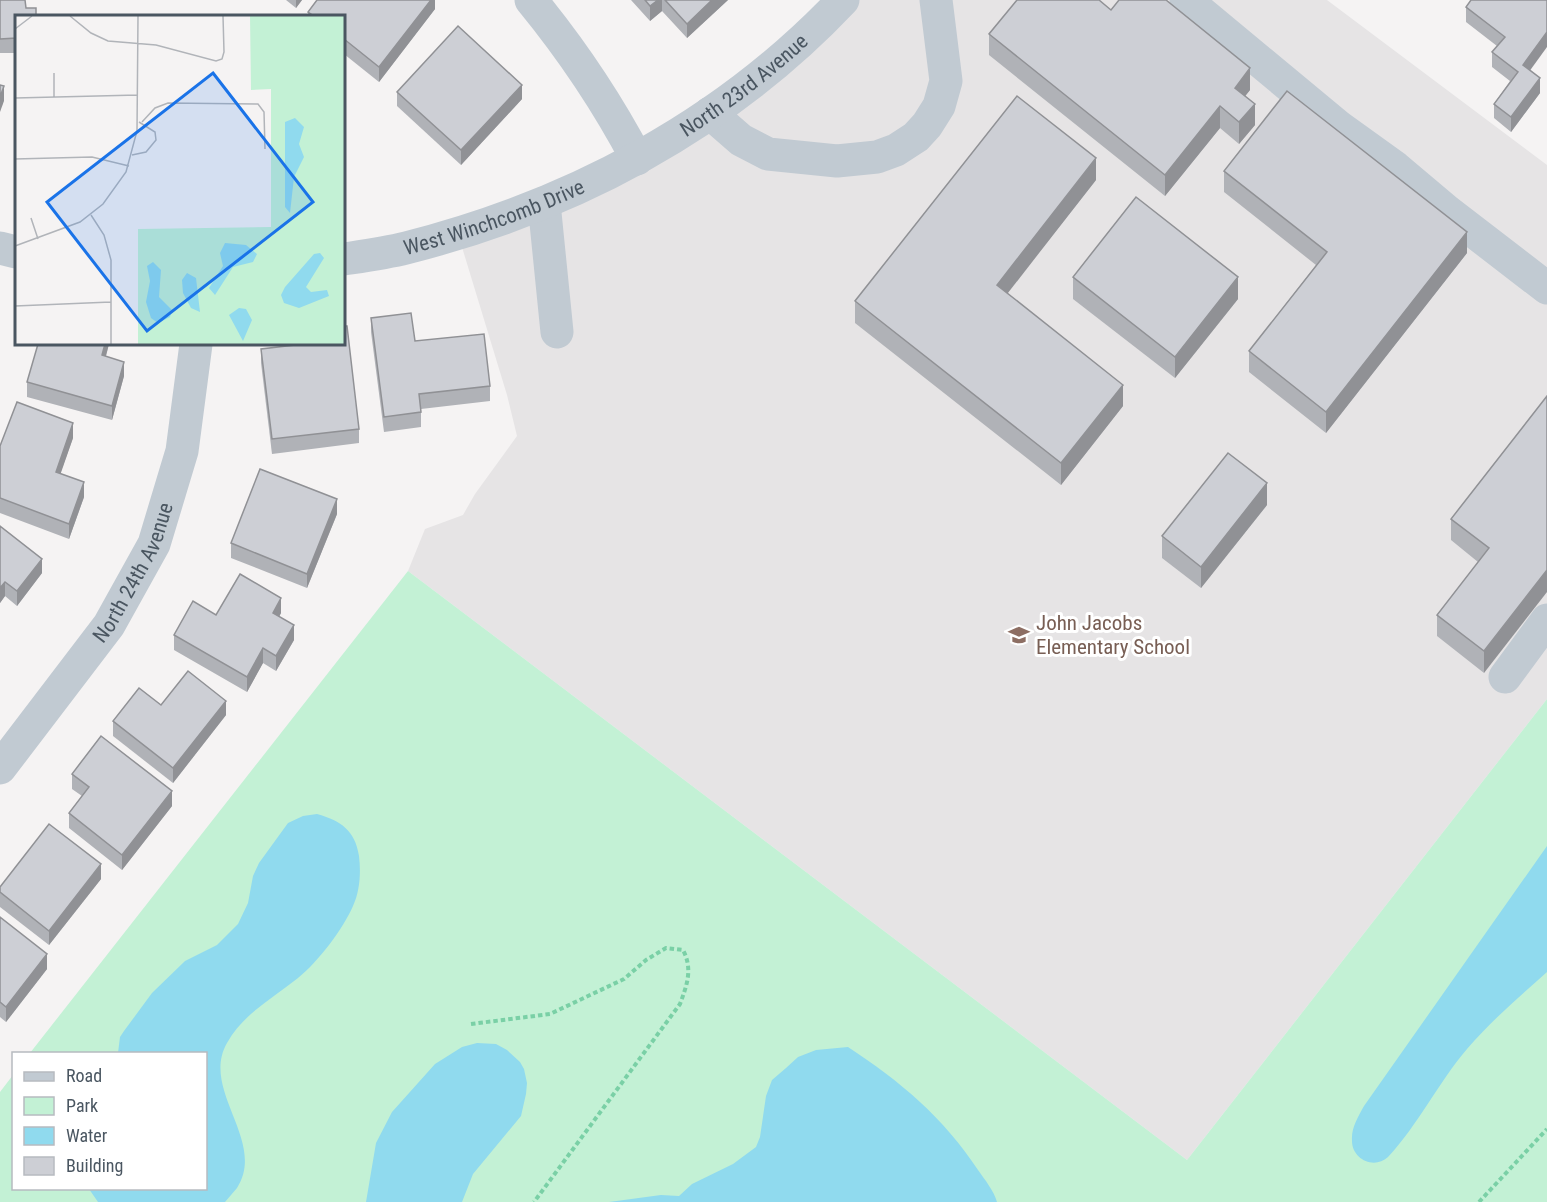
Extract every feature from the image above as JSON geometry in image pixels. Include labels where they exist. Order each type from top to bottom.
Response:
[{"type":"street","points":[[531,0],[563,39],[616,118],[638,159]]},
{"type":"street","name":"North 23rd Avenue","points":[[638,159],[676,137],[759,78],[813,31],[843,0]]},
{"type":"street","points":[[710,113],[741,140],[768,154],[837,161],[877,157],[896,150],[916,137],[927,125],[939,106],[946,81],[936,0]]},
{"type":"street","points":[[1186,0],[1339,127],[1396,168],[1447,211],[1547,288]]},
{"type":"street","name":"West Winchcomb Drive","points":[[345,260],[403,249],[458,234],[544,203],[638,159]]},
{"type":"street","points":[[544,203],[557,332]]},
{"type":"street","points":[[0,248],[15,252]]},
{"type":"street","name":"North 24th Avenue","points":[[0,768],[109,625],[154,544],[182,451],[196,345]]},
{"type":"street","points":[[1505,677],[1547,620]]},
{"type":"path","points":[[471,1024],[550,1014],[624,979],[666,948],[683,950],[689,961],[688,980],[680,1004],[534,1202]]},
{"type":"path","points":[[1479,1202],[1547,1129]]},
{"type":"shaded area","name":"John Jacobs Elementary School","points":[[843,0],[1327,0],[1547,165],[1547,699],[1187,1160],[408,571],[425,529],[463,515],[475,494],[517,436],[507,395],[458,234],[593,182]]},
{"type":"green space","points":[[408,571],[1187,1160],[1547,699],[1547,1202],[0,1202],[0,1092],[12,1076],[12,1190],[207,1190],[207,1052],[31,1052]]},
{"type":"water","points":[[317,814],[340,824],[350,833],[357,847],[360,862],[357,894],[343,925],[322,954],[298,978],[250,1015],[227,1043],[221,1061],[221,1079],[244,1152],[244,1170],[237,1188],[225,1202],[98,1202],[90,1190],[207,1190],[207,1052],[118,1052],[120,1037],[152,993],[185,961],[217,945],[238,924],[248,903],[253,876],[259,863],[288,823],[303,816]]},
{"type":"water","points":[[1547,846],[1547,972],[1467,1049],[1388,1157],[1376,1163],[1365,1161],[1353,1147],[1352,1136],[1357,1118]]},
{"type":"water","points":[[477,1043],[496,1044],[520,1062],[527,1083],[526,1094],[521,1116],[473,1174],[462,1202],[366,1202],[376,1143],[392,1112],[435,1064],[462,1047]]},
{"type":"water","points":[[848,1047],[903,1087],[936,1117],[965,1151],[997,1202],[609,1202],[661,1195],[679,1196],[692,1184],[733,1164],[756,1147],[760,1137],[766,1096],[772,1080],[798,1057],[816,1050]]},
{"type":"building","points":[[0,0],[25,0],[26,8],[36,8],[36,15],[15,15],[15,38],[0,39]]},
{"type":"building","points":[[317,0],[431,0],[379,67],[345,40],[345,15],[312,15],[308,12]]},
{"type":"building","points":[[645,0],[658,0],[650,6]]},
{"type":"building","points":[[665,0],[712,0],[687,24]]},
{"type":"building","points":[[1017,0],[1099,0],[1111,10],[1119,0],[1166,0],[1250,68],[1235,88],[1255,104],[1239,122],[1220,106],[1165,175],[989,34]]},
{"type":"building","points":[[1471,0],[1547,0],[1547,32],[1523,65],[1540,78],[1511,117],[1494,104],[1518,72],[1492,52],[1505,37],[1466,7]]},
{"type":"building","points":[[458,26],[522,85],[461,150],[397,92]]},
{"type":"building","points":[[0,85],[4,86],[0,97]]},
{"type":"building","points":[[1287,91],[1467,232],[1326,412],[1249,351],[1327,252],[1224,171]]},
{"type":"building","points":[[1017,96],[1096,158],[997,285],[1123,385],[1061,463],[855,301]]},
{"type":"building","points":[[1136,197],[1238,277],[1175,357],[1073,277]]},
{"type":"building","points":[[411,313],[415,341],[484,334],[490,386],[419,394],[421,412],[384,417],[371,318]]},
{"type":"building","points":[[345,326],[347,326],[359,429],[272,439],[261,349],[295,345],[345,345]]},
{"type":"building","points":[[38,345],[105,345],[102,355],[124,362],[112,406],[27,382]]},
{"type":"building","points":[[1547,396],[1547,570],[1484,651],[1437,615],[1489,548],[1451,519]]},
{"type":"building","points":[[17,402],[73,423],[56,472],[84,482],[69,524],[0,498],[0,446]]},
{"type":"building","points":[[1228,453],[1267,483],[1201,567],[1162,536]]},
{"type":"building","points":[[260,469],[337,499],[307,574],[231,543]]},
{"type":"building","points":[[0,526],[42,559],[17,591],[5,582],[0,588]]},
{"type":"building","points":[[240,574],[281,598],[273,613],[294,625],[276,656],[263,648],[247,677],[174,635],[193,601],[216,615]]},
{"type":"building","points":[[188,671],[226,701],[173,768],[113,721],[139,688],[161,705]]},
{"type":"building","points":[[101,736],[172,791],[122,855],[69,813],[89,787],[72,774]]},
{"type":"building","points":[[49,824],[101,864],[49,931],[0,892],[0,887]]},
{"type":"building","points":[[0,917],[47,954],[6,1007],[0,1002]]},
{"type":"place","name":"John Jacobs Elementary School","points":[[1019,635]]}]
